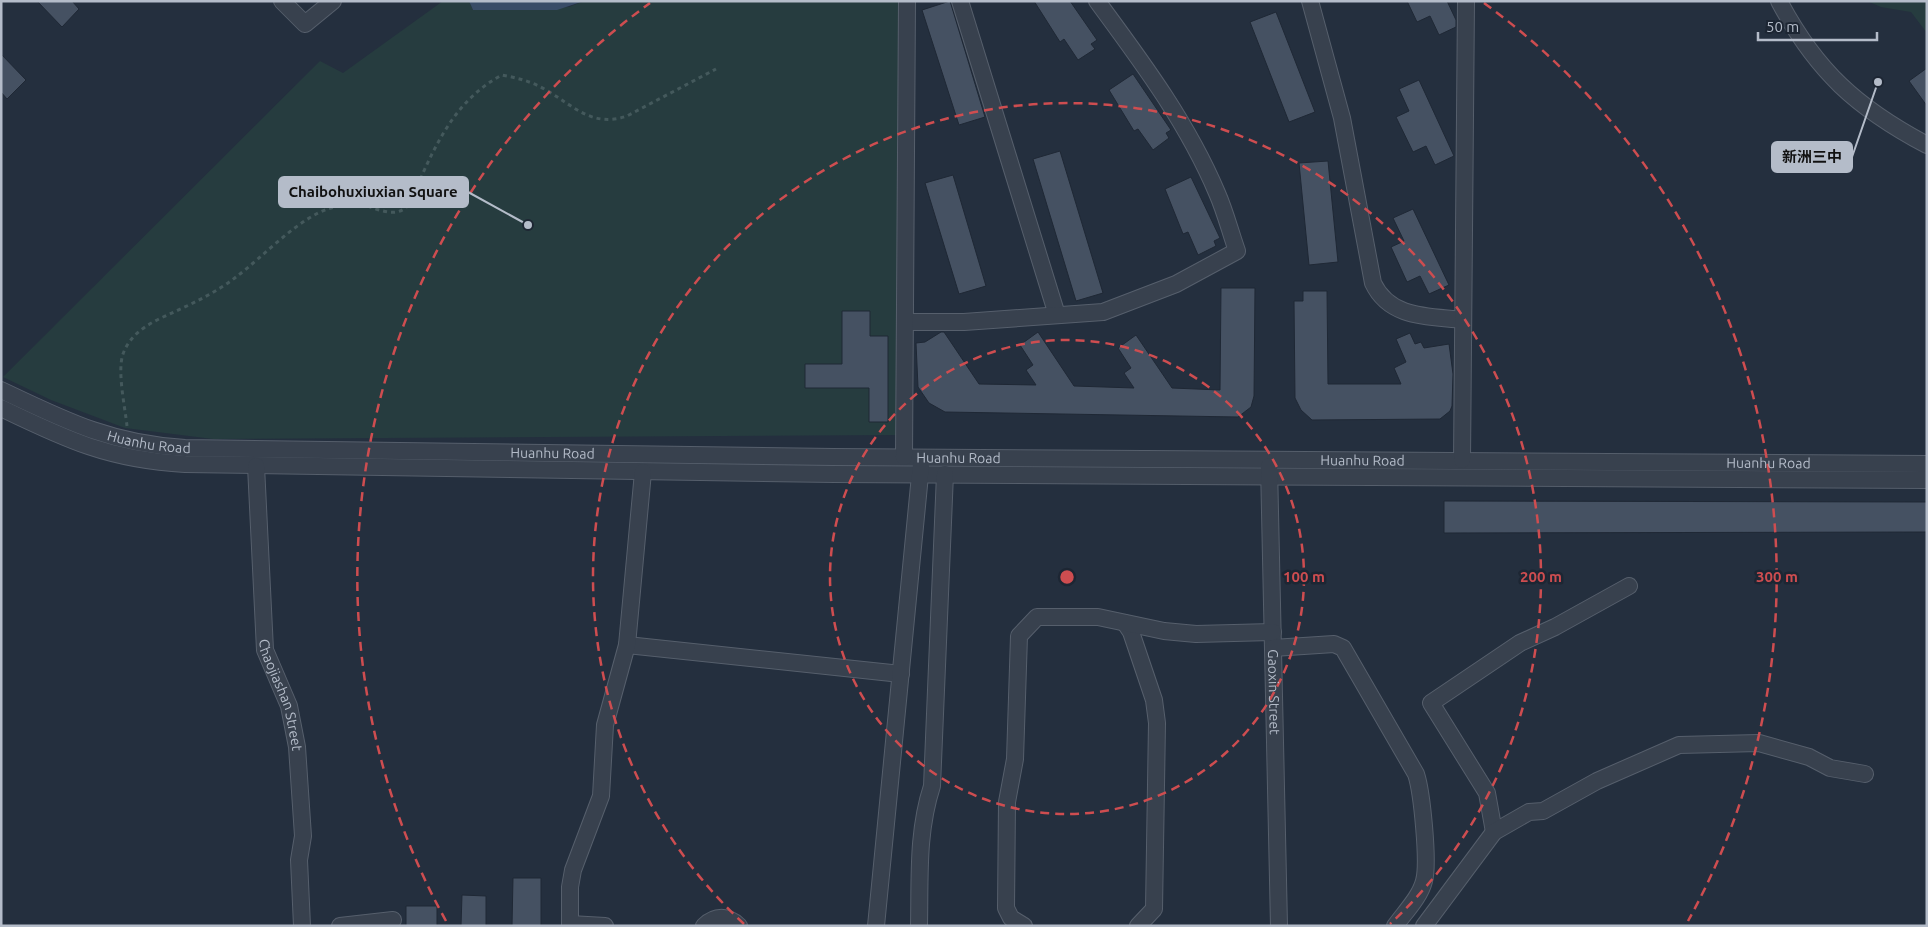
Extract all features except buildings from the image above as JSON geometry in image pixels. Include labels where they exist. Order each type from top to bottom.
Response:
[{"type":"street","points":[[282,1],[305,24],[333,1]]},
{"type":"street","points":[[904,458],[908,1]]},
{"type":"street","points":[[960,1],[1057,315]]},
{"type":"street","points":[[905,322],[964,322],[1103,312],[1200,273],[1237,251],[1218,194],[1184,127],[1144,64],[1097,1]]},
{"type":"street","points":[[1310,1],[1342,118],[1376,291],[1387,303],[1405,313],[1463,320]]},
{"type":"street","points":[[1462,460],[1466,1]]},
{"type":"street","points":[[1779,1],[1802,40],[1835,82],[1873,114],[1927,145]]},
{"type":"street","name":"Huanhu Road","points":[[1,390],[70,423],[128,441],[186,448],[904,458],[1927,464]]},
{"type":"street","name":"Huanhu Road","points":[[1,408],[64,438],[114,455],[161,463],[643,472],[1927,480]]},
{"type":"street","points":[[876,926],[922,457]]},
{"type":"street","name":"Gaoxin Street","points":[[1269,459],[1279,926]]},
{"type":"street","name":"Chaojiashan Street","points":[[256,466],[265,650],[285,693],[297,747],[302,836],[298,860],[302,926]]},
{"type":"street","points":[[605,926],[570,925],[573,870],[602,796],[605,725],[627,645],[643,472]]},
{"type":"street","points":[[919,926],[920,844],[925,809],[932,786],[945,474]]},
{"type":"street","points":[[1494,832],[1487,793],[1430,703],[1520,643],[1555,627],[1629,586]]},
{"type":"street","points":[[1024,926],[1012,918],[1006,908],[1007,802],[1015,759],[1019,636],[1037,617],[1098,617],[1125,624],[1196,634],[1334,644],[1343,648],[1416,774],[1421,788],[1426,872],[1421,889],[1395,926]]},
{"type":"street","points":[[1125,624],[1130,632],[1154,700],[1157,723],[1154,909],[1138,926]]},
{"type":"street","points":[[627,645],[901,674]]},
{"type":"street","points":[[1424,926],[1494,832],[1529,812],[1543,811],[1597,781],[1679,745],[1760,743],[1809,758],[1830,768],[1865,774]]},
{"type":"street","points":[[704,926],[709,921],[721,917],[732,920],[739,926]]},
{"type":"street","points":[[340,926],[393,920]]},
{"type":"path","points":[[128,441],[122,378],[122,355],[136,335],[154,320],[193,303],[222,287],[317,213],[354,203],[393,213],[404,209],[411,200],[449,123],[483,86],[502,75],[518,78],[545,89],[584,115],[610,120],[627,116],[716,70]]},
{"type":"green space","points":[[443,1],[469,1],[473,10],[569,7],[584,1],[902,1],[899,435],[213,439],[125,428],[51,400],[3,377],[320,61],[343,73]]},
{"type":"green space","points":[[1867,1],[1927,1],[1927,33],[1911,12],[1881,7]]},
{"type":"water","points":[[469,1],[584,1],[557,10],[473,10]]},
{"type":"place","name":"新洲三中","points":[[1878,82]]},
{"type":"place","name":"Chaibohuxiuxian Square","points":[[528,225]]}]
